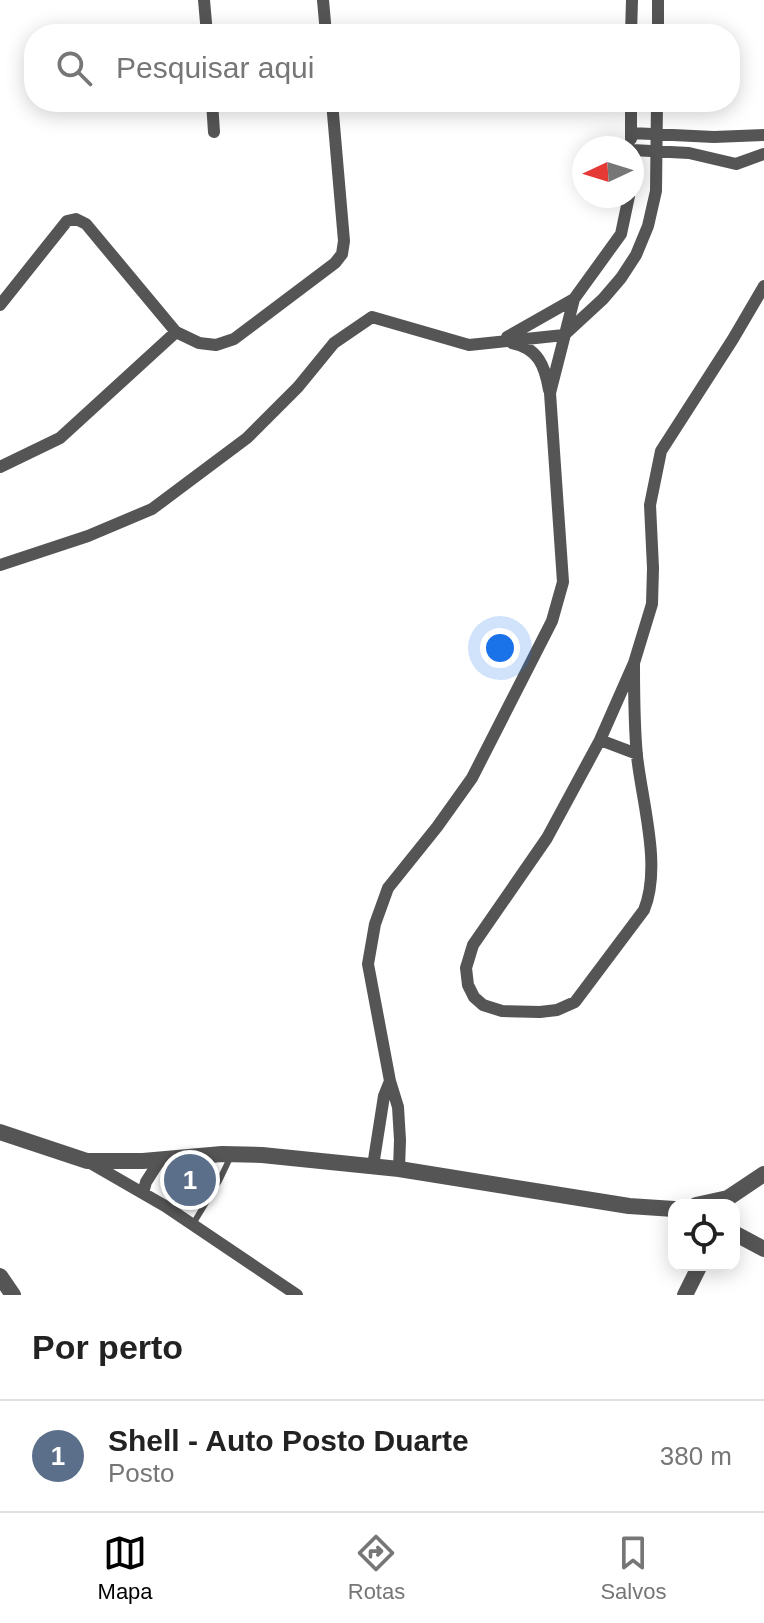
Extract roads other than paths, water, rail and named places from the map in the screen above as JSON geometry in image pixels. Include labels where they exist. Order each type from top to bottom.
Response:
[{"type":"street","points":[[204,0],[206,24]]},
{"type":"street","points":[[323,0],[325,24]]},
{"type":"street","points":[[631,24],[632,0]]},
{"type":"street","points":[[658,0],[658,24]]},
{"type":"street","points":[[213,112],[214,132]]},
{"type":"street","points":[[0,305],[67,221],[76,219],[86,224],[176,332],[199,343],[216,345],[234,339],[304,289],[342,254],[344,241],[333,112]]},
{"type":"street","points":[[631,112],[631,133],[714,137],[764,135]]},
{"type":"street","points":[[0,565],[88,536],[152,509],[247,438],[298,387],[334,343],[372,317],[469,345],[564,335],[603,299],[636,255],[648,226],[656,191],[657,112]]},
{"type":"street","points":[[644,150],[689,153],[736,164],[764,154]]},
{"type":"street","points":[[550,393],[574,299],[621,234],[626,208]]},
{"type":"street","points":[[634,663],[637,754],[651,864],[651,894],[644,910],[575,1002],[557,1010],[540,1012],[502,1011],[483,1005],[468,985],[466,968],[473,945],[547,838],[600,740],[634,663],[652,604],[650,505],[661,451],[764,286]]},
{"type":"street","points":[[501,341],[574,299]]},
{"type":"street","points":[[0,467],[60,438],[176,332]]},
{"type":"street","points":[[399,1169],[400,1123],[368,964],[375,924],[388,888],[472,778],[552,621],[563,582],[547,376],[534,352],[523,345],[501,341]]},
{"type":"street","points":[[600,740],[637,754]]},
{"type":"street","points":[[373,1166],[384,1096],[390,1081]]},
{"type":"street","points":[[0,1132],[87,1161],[193,1224],[297,1295]]},
{"type":"street","points":[[87,1161],[231,1155],[373,1166],[629,1206],[668,1209]]},
{"type":"street","points":[[143,1193],[152,1170],[160,1160]]},
{"type":"street","points":[[731,1199],[764,1174]]},
{"type":"street","points":[[740,1236],[764,1249]]},
{"type":"street","points":[[685,1295],[697,1271]]},
{"type":"street","points":[[0,1276],[13,1295]]},
{"type":"lane","points":[[193,1224],[231,1155]]},
{"type":"place","name":"Shell - Auto Posto Duarte","points":[[190,1180]]}]
